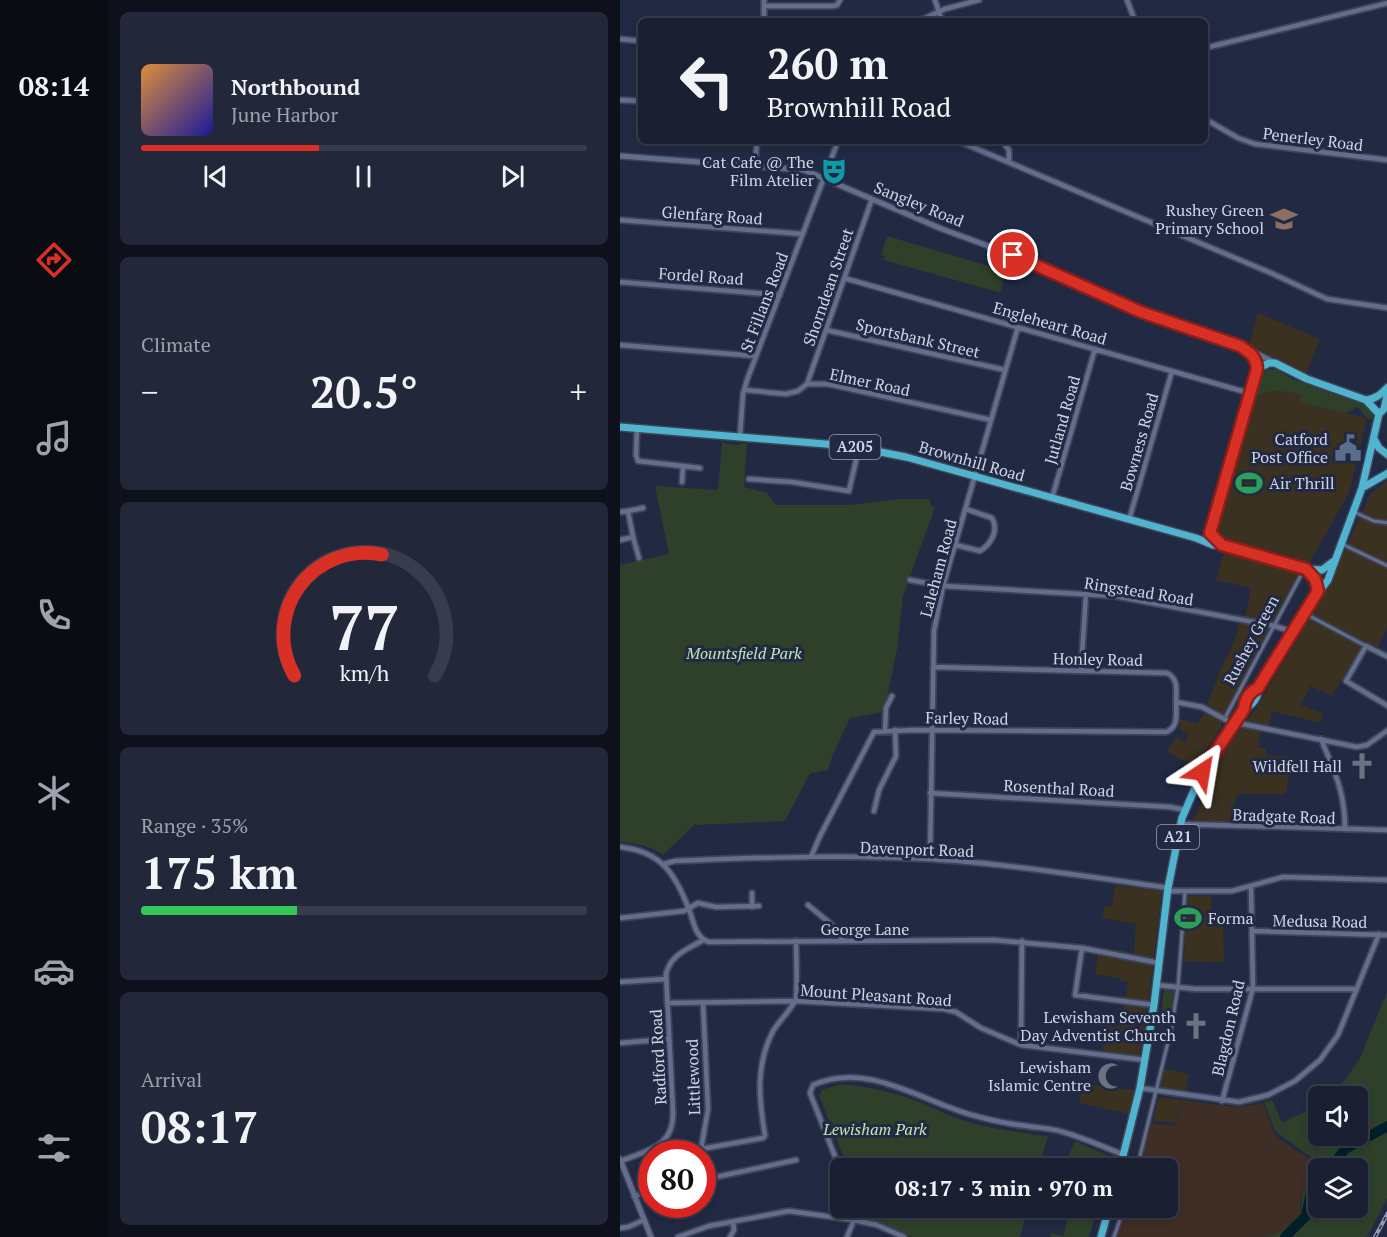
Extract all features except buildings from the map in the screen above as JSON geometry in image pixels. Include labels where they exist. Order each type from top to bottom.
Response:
[{"type":"highway","points":[[1196,538],[1210,533],[1257,369],[1269,363],[1275,363]]},
{"type":"highway","name":"Sangley Road","points":[[1275,363],[1307,379],[1366,400],[1379,414]]},
{"type":"highway","points":[[1366,400],[1374,399],[1388,389]]},
{"type":"highway","name":"Rushey Green","points":[[1159,963],[1168,889],[1185,810],[1202,772],[1244,709],[1245,701],[1252,691],[1258,688],[1318,591],[1328,580],[1362,488],[1379,414],[1384,409],[1388,389]]},
{"type":"highway","name":"Brownhill Road","points":[[620,427],[859,447],[906,457],[1196,538],[1213,545],[1222,545],[1306,569]]},
{"type":"highway","points":[[1374,439],[1379,448],[1388,455]]},
{"type":"highway","points":[[1362,488],[1388,473]]},
{"type":"highway","name":"A205","points":[[1210,533],[1222,545]]},
{"type":"highway","points":[[1306,569],[1322,570],[1334,561]]},
{"type":"highway","points":[[1306,569],[1315,579],[1318,591]]},
{"type":"highway","name":"A21","points":[[1123,1157],[1140,1088],[1159,963]]},
{"type":"highway","points":[[1101,1237],[1106,1218]]},
{"type":"street","points":[[764,3],[833,6],[837,5],[840,0]]},
{"type":"street","points":[[935,0],[941,18]]},
{"type":"street","points":[[925,18],[979,0]]},
{"type":"street","points":[[1127,0],[1134,18]]},
{"type":"street","points":[[1208,47],[1388,3]]},
{"type":"street","points":[[620,39],[638,41]]},
{"type":"street","points":[[620,100],[638,101]]},
{"type":"street","name":"Penerley Road","points":[[1208,121],[1238,138],[1254,144],[1388,160]]},
{"type":"street","points":[[755,165],[757,144]]},
{"type":"street","name":"St Fillans Road","points":[[740,436],[743,393],[837,144]]},
{"type":"street","points":[[965,144],[1262,268],[1327,299],[1388,308]]},
{"type":"street","points":[[1004,144],[1009,150],[1009,162]]},
{"type":"street","name":"Sangley Road","points":[[620,156],[795,168],[942,229],[1013,255],[1141,312],[1240,346],[1275,363]]},
{"type":"street","name":"Shorndean Street","points":[[807,384],[872,199]]},
{"type":"street","name":"Glenfarg Road","points":[[620,220],[803,234]]},
{"type":"street","name":"Engleheart Road","points":[[844,278],[1249,393]]},
{"type":"street","name":"Fordel Road","points":[[620,282],[780,295]]},
{"type":"street","name":"Laleham Road","points":[[930,859],[935,625],[943,586],[1018,327]]},
{"type":"street","name":"Sportsbank Street","points":[[826,330],[1005,370]]},
{"type":"street","points":[[620,345],[756,356]]},
{"type":"street","points":[[1240,346],[1253,355],[1257,369]]},
{"type":"street","name":"Jutland Road","points":[[1052,498],[1096,349]]},
{"type":"street","name":"Bowness Road","points":[[1129,520],[1172,371]]},
{"type":"street","name":"Elmer Road","points":[[745,390],[786,394],[798,391],[807,384],[828,384],[991,420]]},
{"type":"street","points":[[637,428],[635,456],[638,461],[700,468]]},
{"type":"street","points":[[749,479],[792,482],[849,491],[859,447]]},
{"type":"street","points":[[682,483],[683,466]]},
{"type":"street","points":[[620,513],[643,508]]},
{"type":"street","points":[[956,545],[980,551],[991,542],[994,533],[995,525],[992,518],[966,509]]},
{"type":"street","points":[[628,511],[639,558]]},
{"type":"street","points":[[1352,512],[1374,521],[1388,523]]},
{"type":"street","points":[[620,540],[633,537]]},
{"type":"street","points":[[1341,543],[1388,566]]},
{"type":"street","name":"Rushey Green","points":[[1226,716],[1300,578]]},
{"type":"street","name":"Ringstead Road","points":[[910,580],[943,586],[1115,596],[1275,626],[1293,632]]},
{"type":"street","points":[[1081,671],[1086,593]]},
{"type":"street","points":[[1304,613],[1388,657]]},
{"type":"street","points":[[1366,646],[1346,681],[1388,706]]},
{"type":"street","name":"Honley Road","points":[[933,667],[1167,673],[1175,681],[1176,702]]},
{"type":"street","points":[[811,857],[870,737],[874,732],[885,731],[886,708],[892,696]]},
{"type":"street","points":[[1176,702],[1202,707],[1228,722],[1362,746],[1388,730]]},
{"type":"street","name":"Farley Road","points":[[885,731],[1166,732],[1171,731],[1175,724],[1176,702]]},
{"type":"street","points":[[874,811],[879,790],[896,756],[895,730]]},
{"type":"street","points":[[1321,739],[1343,793],[1345,829]]},
{"type":"street","name":"Rosenthal Road","points":[[930,793],[1170,807],[1185,810]]},
{"type":"street","name":"Bradgate Road","points":[[1181,824],[1388,830]]},
{"type":"street","points":[[620,847],[645,852],[664,864],[703,940],[681,952],[672,960],[665,979],[620,982]]},
{"type":"street","name":"Davenport Road","points":[[664,864],[697,860],[811,857],[930,859],[1008,867],[1185,892],[1232,891],[1283,877],[1388,880]]},
{"type":"street","name":"Blagdon Road","points":[[1222,1101],[1253,988],[1251,887]]},
{"type":"street","points":[[1140,1158],[1171,1030],[1178,987],[1185,892]]},
{"type":"street","points":[[752,893],[752,907]]},
{"type":"street","points":[[620,918],[689,909],[698,903],[716,907],[759,906]]},
{"type":"street","points":[[808,905],[831,924],[844,941]]},
{"type":"street","name":"Medusa Road","points":[[1253,931],[1388,935]]},
{"type":"street","points":[[1140,1088],[1222,1101],[1247,1102],[1268,1095],[1295,1081],[1330,1048],[1338,1035],[1379,934]]},
{"type":"street","name":"George Lane","points":[[703,940],[709,942],[1022,941],[1082,948],[1159,963]]},
{"type":"street","points":[[716,1146],[765,1136],[758,1082],[762,1060],[773,1032],[796,1001],[796,941]]},
{"type":"street","points":[[1021,1045],[1022,941]]},
{"type":"street","points":[[1082,948],[1075,994],[1154,1005]]},
{"type":"street","name":"Radford Road","points":[[620,1160],[658,1146],[665,1140],[671,1129],[673,1118],[665,979]]},
{"type":"street","points":[[1156,985],[1357,989]]},
{"type":"street","name":"Mount Pleasant Road","points":[[667,1003],[796,1001],[951,1010],[990,1033],[1021,1045],[1145,1060]]},
{"type":"street","name":"Littlewood","points":[[702,1140],[707,1109],[703,1003]]},
{"type":"street","points":[[620,1043],[669,1039]]},
{"type":"street","points":[[836,1158],[810,1094],[813,1086],[845,1078],[861,1078],[887,1083],[969,1114],[1003,1123],[1061,1131],[1123,1157]]},
{"type":"street","points":[[620,1160],[651,1237]]},
{"type":"street","points":[[716,1177],[796,1160]]},
{"type":"street","points":[[634,1196],[638,1194]]},
{"type":"street","points":[[678,1237],[708,1226],[789,1211],[877,1225],[904,1237]]},
{"type":"street","points":[[1114,1237],[1121,1218]]},
{"type":"street","points":[[620,1228],[644,1220]]},
{"type":"street","points":[[847,1237],[854,1220]]},
{"type":"street","points":[[730,1237],[734,1230],[733,1222]]},
{"type":"shaded area","points":[[1258,313],[1320,339],[1306,375],[1249,345]]},
{"type":"shaded area","points":[[1280,390],[1300,395],[1300,402],[1367,418],[1349,493],[1310,562],[1227,539],[1216,535],[1215,530],[1249,406],[1252,400],[1265,392]]},
{"type":"shaded area","points":[[1387,481],[1387,627],[1378,647],[1365,641],[1332,696],[1310,686],[1301,705],[1323,713],[1321,723],[1272,711],[1267,733],[1261,732],[1257,747],[1266,748],[1266,755],[1291,757],[1286,794],[1238,794],[1234,804],[1234,823],[1194,820],[1218,760],[1257,707],[1329,586],[1370,495]]},
{"type":"shaded area","points":[[1224,551],[1298,573],[1221,727],[1195,768],[1167,751],[1176,737],[1185,742],[1189,735],[1180,729],[1180,719],[1197,724],[1203,715],[1221,668],[1233,645],[1239,624],[1246,613],[1251,588],[1216,580]]},
{"type":"shaded area","points":[[1115,885],[1162,891],[1145,1027],[1138,1056],[1102,1051],[1106,1026],[1114,1027],[1121,1023],[1128,982],[1120,978],[1095,974],[1099,947],[1134,953],[1136,924],[1102,918],[1104,906],[1112,907]]},
{"type":"shaded area","points":[[1211,895],[1212,920],[1223,920],[1224,962],[1184,961],[1186,896]]},
{"type":"shaded area","points":[[1164,1069],[1189,1074],[1185,1093],[1160,1087]]},
{"type":"shaded area","points":[[1083,1084],[1135,1090],[1130,1114],[1079,1103]]},
{"type":"shaded area","points":[[1159,1097],[1181,1100],[1176,1123],[1153,1121]]},
{"type":"shaded area","points":[[1181,1100],[1238,1107],[1263,1103],[1275,1136],[1308,1158],[1308,1181],[1300,1205],[1303,1222],[1271,1236],[1262,1237],[1115,1237],[1122,1218],[1178,1218],[1178,1158],[1142,1158],[1151,1123],[1176,1126]]},
{"type":"green space","points":[[887,236],[1005,271],[1001,291],[884,260],[885,256],[881,255]]},
{"type":"green space","points":[[1269,369],[1278,370],[1292,379],[1369,406],[1374,413],[1372,420],[1367,418],[1358,407],[1346,413],[1299,402],[1300,395],[1287,392],[1269,391],[1252,400],[1260,375]]},
{"type":"green space","name":"Mountsfield Park","points":[[722,442],[734,445],[747,443],[744,487],[767,493],[776,505],[849,505],[901,499],[930,499],[931,506],[935,507],[903,596],[897,649],[884,712],[850,718],[828,770],[809,775],[785,821],[694,825],[663,855],[653,849],[620,842],[620,565],[669,554],[655,486],[718,490]]},
{"type":"green space","points":[[1164,990],[1175,991],[1170,1025],[1160,1024]]},
{"type":"green space","points":[[1387,992],[1387,1198],[1367,1237],[1263,1237],[1271,1236],[1303,1221],[1303,1194],[1308,1183],[1308,1218],[1368,1218],[1368,1158],[1312,1158],[1275,1131],[1264,1102],[1272,1100],[1282,1123],[1308,1110],[1308,1146],[1368,1146],[1368,1086],[1339,1086],[1360,1058]]},
{"type":"green space","name":"Lewisham Park","points":[[840,1084],[871,1088],[902,1096],[975,1124],[1048,1136],[1042,1158],[844,1158],[819,1096],[822,1090]]},
{"type":"green space","points":[[1075,1141],[1111,1157],[1072,1158],[1068,1157]]},
{"type":"green space","points":[[864,1218],[1025,1218],[1020,1237],[913,1237]]},
{"type":"green space","points":[[1067,1218],[1094,1218],[1089,1237],[1050,1237],[1051,1233],[1064,1236]]},
{"type":"waterway","points":[[1338,1158],[1345,1149],[1388,1126]]},
{"type":"waterway","points":[[1285,1237],[1306,1216],[1308,1207]]},
{"type":"railway","points":[[1375,1237],[1388,1213]]},
{"type":"place","name":"Cat Cafe @ The Film Atelier","points":[[834,171]]},
{"type":"place","name":"Rushey Green Primary School","points":[[1284,219]]},
{"type":"place","name":"Catford Post Office","points":[[1348,448]]},
{"type":"place","name":"Air Thrill","points":[[1249,483]]},
{"type":"place","name":"Wildfell Hall","points":[[1362,766]]},
{"type":"place","name":"Forma","points":[[1188,918]]},
{"type":"place","name":"Lewisham Seventh Day Adventist Church","points":[[1196,1026]]},
{"type":"place","name":"Lewisham Islamic Centre","points":[[1111,1076]]},
{"type":"route","points":[[1013,255],[1141,312],[1240,346],[1256,360],[1257,369],[1210,533],[1212,538],[1222,545],[1306,569],[1315,579],[1318,591],[1258,688],[1252,691],[1245,701],[1244,709],[1202,772]]}]
